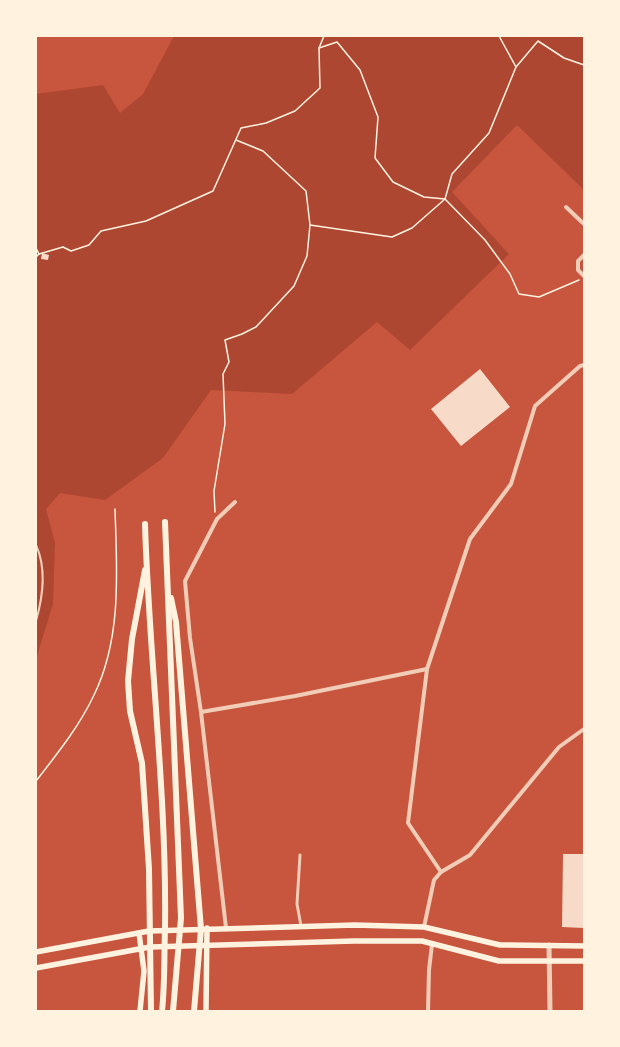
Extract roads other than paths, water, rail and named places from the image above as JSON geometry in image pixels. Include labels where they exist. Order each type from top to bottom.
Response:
[{"type":"highway","points":[[165,522],[182,918],[173,1011]]},
{"type":"highway","points":[[145,524],[146,564],[161,781],[166,888],[162,1011]]},
{"type":"highway","points":[[146,564],[132,639],[128,681],[130,711],[142,763],[149,869],[151,1011]]},
{"type":"highway","points":[[168,585],[176,622],[204,929],[199,944],[194,1011]]},
{"type":"main road","points":[[36,952],[149,931],[355,925],[424,928],[500,945],[584,946]]},
{"type":"main road","points":[[204,929],[207,944],[206,1011]]},
{"type":"main road","points":[[139,933],[144,971],[140,1011]]},
{"type":"main road","points":[[36,968],[150,947],[199,944],[354,941],[422,942],[499,961],[584,961]]},
{"type":"street","points":[[566,207],[584,224]]},
{"type":"street","points":[[584,255],[582,255],[578,261],[578,270],[584,276]]},
{"type":"street","points":[[441,872],[408,823],[427,669],[470,540],[511,484],[535,406],[580,366],[584,365]]},
{"type":"street","points":[[226,928],[201,712],[190,638],[185,581],[216,522],[234,502]]},
{"type":"street","points":[[201,712],[295,696],[427,669]]},
{"type":"street","points":[[424,928],[434,880],[441,872],[470,855],[559,747],[584,729]]},
{"type":"street","points":[[300,855],[297,904],[301,926]]},
{"type":"street","points":[[428,1011],[429,970],[432,944]]},
{"type":"street","points":[[548,945],[550,1011]]},
{"type":"lane","points":[[36,545],[44,574],[40,606],[36,621]]}]
